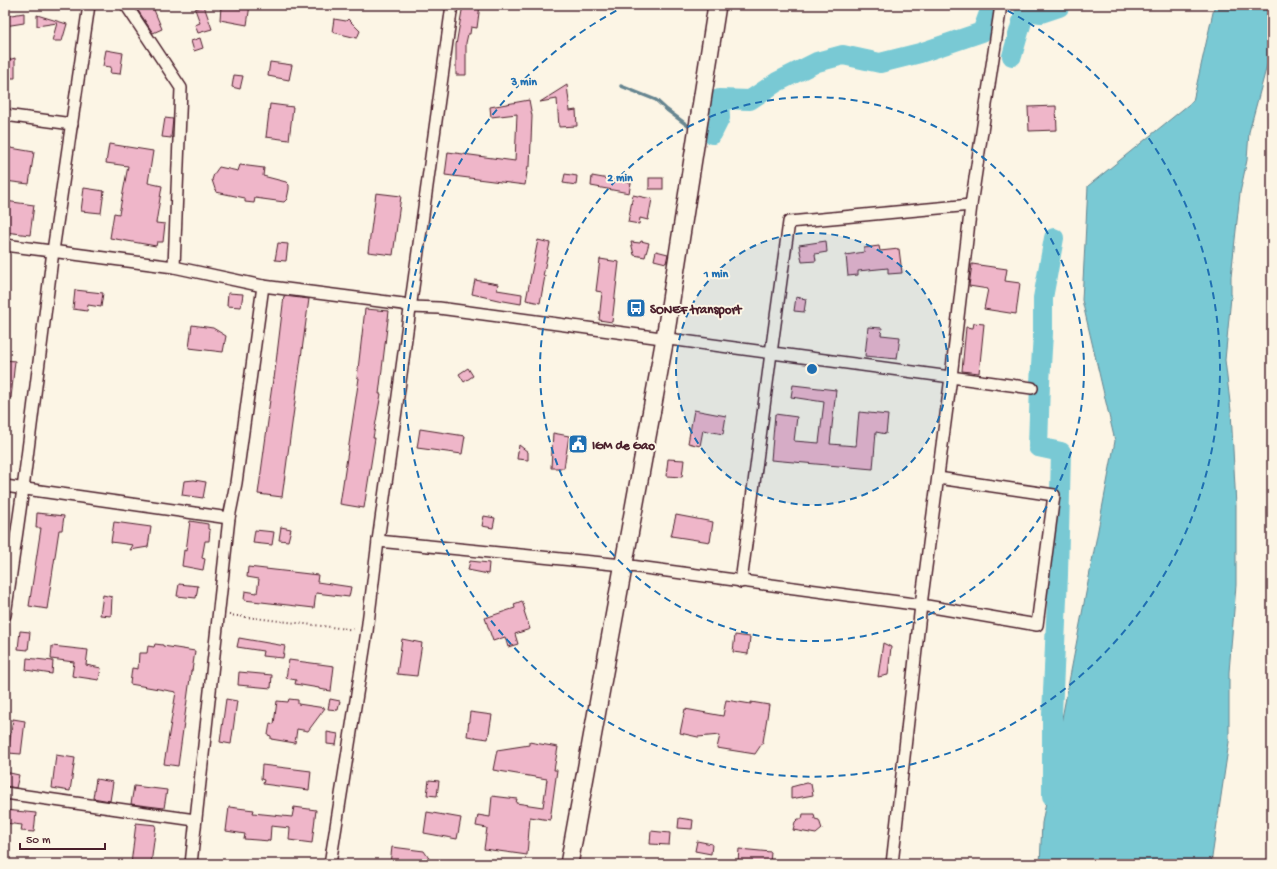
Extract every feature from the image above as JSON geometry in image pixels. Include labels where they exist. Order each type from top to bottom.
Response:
[{"type":"main road","points":[[570,864],[665,338],[717,5]]},
{"type":"street","points":[[5,615],[23,488],[53,251],[89,5]]},
{"type":"street","points":[[126,5],[182,88],[174,268]]},
{"type":"street","points":[[330,864],[367,631],[378,541],[452,5]]},
{"type":"street","points":[[892,864],[920,605],[952,377],[971,205],[1001,5]]},
{"type":"street","points":[[5,115],[72,124]]},
{"type":"street","points":[[741,582],[789,222],[971,205]]},
{"type":"street","points":[[5,244],[174,268],[263,286],[402,304],[410,307],[439,308],[1032,388]]},
{"type":"street","points":[[191,864],[220,614],[229,518],[237,475],[263,286]]},
{"type":"street","points":[[378,541],[623,565],[920,605],[1037,625],[1054,495],[938,478]]},
{"type":"street","points":[[5,486],[229,518]]},
{"type":"street","points":[[5,793],[195,820]]},
{"type":"path","points":[[220,614],[367,631]]},
{"type":"water","points":[[1213,5],[1272,5],[1272,47],[1249,132],[1247,160],[1240,193],[1231,277],[1231,297],[1225,360],[1231,411],[1236,506],[1236,585],[1229,672],[1229,742],[1211,864],[1040,864],[1042,823],[1115,441],[1082,300],[1088,186],[1193,101],[1214,8]]},
{"type":"building","points":[[140,5],[152,5],[162,29],[153,33],[137,9]]},
{"type":"building","points":[[239,5],[250,5],[247,25],[220,20],[221,6],[239,8]]},
{"type":"building","points":[[463,5],[480,5],[477,28],[471,27],[466,43],[466,75],[456,75],[456,45]]},
{"type":"building","points":[[204,6],[212,29],[198,33],[195,25],[200,23],[195,9]]},
{"type":"building","points":[[24,13],[24,23],[5,26],[5,16]]},
{"type":"building","points":[[37,15],[67,24],[62,41],[52,41],[57,23],[37,26]]},
{"type":"building","points":[[334,19],[346,21],[348,19],[360,31],[357,38],[332,32]]},
{"type":"building","points":[[200,38],[203,48],[194,51],[191,41]]},
{"type":"building","points":[[106,50],[123,53],[120,74],[110,73],[111,67],[103,66]]},
{"type":"building","points":[[15,58],[15,78],[5,78],[5,61]]},
{"type":"building","points":[[270,62],[292,65],[289,80],[268,76]]},
{"type":"building","points":[[234,75],[243,76],[240,89],[232,87]]},
{"type":"building","points":[[567,85],[570,111],[576,110],[577,126],[559,127],[557,99],[540,102]]},
{"type":"building","points":[[529,100],[532,116],[530,166],[528,166],[525,185],[445,175],[448,152],[515,161],[517,114],[491,117],[490,107]]},
{"type":"building","points":[[270,104],[293,107],[289,140],[266,137]]},
{"type":"building","points":[[1056,106],[1057,130],[1029,131],[1028,107]]},
{"type":"building","points":[[165,118],[173,119],[171,138],[162,137]]},
{"type":"building","points":[[109,144],[153,151],[148,183],[162,186],[156,223],[165,224],[163,242],[157,242],[156,246],[110,238],[114,213],[119,214],[128,166],[106,163]]},
{"type":"building","points":[[5,147],[34,152],[29,184],[5,181]]},
{"type":"building","points":[[240,165],[264,168],[263,176],[286,182],[289,185],[287,199],[284,202],[255,198],[254,203],[245,202],[245,198],[216,192],[212,180],[219,167],[238,171]]},
{"type":"building","points":[[565,174],[577,176],[576,185],[563,183]]},
{"type":"building","points":[[592,176],[631,183],[629,193],[591,186]]},
{"type":"building","points":[[649,178],[663,178],[663,189],[649,189]]},
{"type":"building","points":[[84,188],[104,191],[101,213],[81,211]]},
{"type":"building","points":[[376,193],[401,196],[393,255],[368,252]]},
{"type":"building","points":[[633,195],[652,199],[648,220],[640,218],[639,224],[628,222]]},
{"type":"building","points":[[5,201],[34,205],[30,235],[5,232]]},
{"type":"building","points":[[538,240],[550,243],[543,276],[545,276],[540,303],[526,300]]},
{"type":"building","points":[[641,241],[649,243],[645,257],[634,255],[631,242],[640,243]]},
{"type":"building","points":[[826,241],[827,252],[815,254],[816,261],[802,262],[799,245]]},
{"type":"building","points":[[278,243],[288,244],[286,261],[275,260]]},
{"type":"building","points":[[879,246],[880,251],[899,249],[902,273],[888,274],[888,268],[858,271],[858,275],[848,276],[846,255],[864,252],[864,248]]},
{"type":"building","points":[[656,251],[668,254],[666,263],[654,260]]},
{"type":"building","points":[[600,259],[619,262],[612,322],[599,320],[602,292],[596,291]]},
{"type":"building","points":[[972,264],[1007,269],[1005,281],[1020,283],[1016,314],[984,309],[988,289],[969,286]]},
{"type":"building","points":[[475,280],[498,284],[497,290],[522,294],[521,304],[472,294]]},
{"type":"building","points":[[75,290],[103,293],[101,307],[88,305],[87,311],[73,309]]},
{"type":"building","points":[[228,293],[243,294],[241,307],[227,306]]},
{"type":"building","points":[[284,296],[309,299],[282,497],[258,494]]},
{"type":"building","points":[[796,297],[806,299],[804,312],[794,311]]},
{"type":"building","points":[[365,309],[389,311],[379,394],[381,394],[373,438],[375,438],[364,508],[340,504],[359,378],[357,378]]},
{"type":"building","points":[[974,323],[984,324],[979,373],[962,371],[966,327],[973,328]]},
{"type":"building","points":[[192,325],[213,328],[226,336],[223,352],[189,348]]},
{"type":"building","points":[[868,327],[882,328],[881,335],[900,337],[897,359],[865,356]]},
{"type":"building","points":[[5,360],[15,361],[11,398],[5,398]]},
{"type":"building","points":[[468,368],[473,376],[464,382],[459,374]]},
{"type":"building","points":[[793,385],[836,390],[830,444],[856,446],[859,412],[888,415],[886,434],[876,432],[873,469],[771,460],[775,414],[797,417],[794,441],[819,443],[824,402],[791,397]]},
{"type":"building","points":[[694,410],[726,416],[723,434],[703,430],[700,446],[688,443]]},
{"type":"building","points":[[420,429],[465,436],[462,454],[417,448]]},
{"type":"building","points":[[553,433],[569,436],[564,468],[551,468]]},
{"type":"building","points":[[519,445],[528,452],[528,460],[517,459]]},
{"type":"building","points":[[668,459],[684,460],[682,477],[666,476]]},
{"type":"building","points":[[194,480],[206,482],[203,498],[182,495],[184,481]]},
{"type":"building","points":[[37,513],[64,516],[62,530],[59,530],[47,609],[29,606],[41,528],[36,528]]},
{"type":"building","points":[[676,515],[713,522],[710,542],[671,536]]},
{"type":"building","points":[[484,516],[495,518],[493,528],[482,526]]},
{"type":"building","points":[[190,521],[208,524],[208,529],[210,530],[209,541],[205,541],[202,558],[205,559],[203,570],[182,566],[184,550],[186,551]]},
{"type":"building","points":[[114,522],[151,527],[148,547],[130,550],[133,545],[111,542]]},
{"type":"building","points":[[281,527],[291,529],[288,541],[279,540]]},
{"type":"building","points":[[255,530],[274,532],[272,545],[253,543]]},
{"type":"building","points":[[470,561],[489,563],[488,574],[468,570]]},
{"type":"building","points":[[248,567],[318,575],[317,582],[351,587],[349,597],[316,593],[314,608],[244,600],[245,591],[257,593],[259,579],[247,577]]},
{"type":"building","points":[[179,584],[198,586],[196,598],[177,596]]},
{"type":"building","points":[[103,595],[112,597],[111,616],[100,615]]},
{"type":"building","points":[[522,601],[530,629],[515,634],[518,644],[508,647],[505,637],[493,641],[485,618],[515,608],[514,604]]},
{"type":"building","points":[[20,631],[30,632],[28,650],[18,649]]},
{"type":"building","points":[[735,635],[750,637],[748,654],[733,652]]},
{"type":"building","points":[[239,638],[285,646],[283,658],[262,656],[263,651],[237,647]]},
{"type":"building","points":[[402,639],[422,643],[417,676],[397,674]]},
{"type":"building","points":[[883,643],[891,647],[888,675],[878,677]]},
{"type":"building","points":[[155,644],[195,651],[178,766],[164,764],[176,692],[130,684],[132,668],[138,669],[139,653],[147,653],[148,646],[154,647]]},
{"type":"building","points":[[52,646],[88,650],[86,665],[101,668],[99,680],[72,676],[74,662],[51,659]]},
{"type":"building","points":[[27,658],[53,661],[52,674],[26,670]]},
{"type":"building","points":[[289,660],[334,666],[331,691],[295,684],[296,680],[286,678]]},
{"type":"building","points":[[239,672],[272,675],[271,688],[238,685]]},
{"type":"building","points":[[226,699],[237,701],[231,744],[220,742]]},
{"type":"building","points":[[289,699],[298,700],[298,704],[325,708],[308,731],[297,729],[295,743],[271,739],[271,736],[268,735],[270,723],[274,724],[277,701],[288,702]]},
{"type":"building","points":[[330,699],[340,701],[338,710],[328,709]]},
{"type":"building","points":[[726,700],[769,705],[763,742],[755,754],[717,748],[720,735],[698,737],[680,733],[685,709],[723,716]]},
{"type":"building","points":[[470,712],[492,715],[488,739],[467,736]]},
{"type":"building","points":[[13,719],[25,721],[21,754],[8,753]]},
{"type":"building","points":[[327,732],[338,734],[336,745],[327,744]]},
{"type":"building","points":[[529,742],[558,747],[554,770],[557,770],[550,820],[530,817],[527,855],[484,849],[487,828],[476,826],[478,815],[490,817],[492,796],[517,799],[516,803],[543,807],[547,779],[493,770],[497,750],[529,745]]},
{"type":"building","points":[[56,755],[75,758],[70,791],[52,788]]},
{"type":"building","points":[[262,765],[311,771],[309,790],[263,784],[264,780],[261,779]]},
{"type":"building","points":[[5,772],[19,775],[16,788],[5,786]]},
{"type":"building","points":[[96,779],[113,782],[110,801],[93,798]]},
{"type":"building","points":[[429,780],[439,781],[437,796],[427,795]]},
{"type":"building","points":[[806,783],[811,784],[813,795],[791,799],[791,787]]},
{"type":"building","points":[[134,786],[167,790],[164,808],[131,804]]},
{"type":"building","points":[[229,807],[254,810],[253,813],[292,817],[294,807],[316,810],[312,843],[289,840],[290,828],[271,826],[270,841],[244,839],[245,834],[226,831]]},
{"type":"building","points":[[5,810],[36,813],[34,832],[21,831],[22,825],[5,823]]},
{"type":"building","points":[[427,812],[461,818],[457,839],[424,833]]},
{"type":"building","points":[[803,814],[814,814],[815,819],[819,820],[822,829],[816,834],[793,830],[795,822],[798,819],[802,819]]},
{"type":"building","points":[[679,818],[693,820],[692,829],[678,828]]},
{"type":"building","points":[[136,823],[156,825],[151,864],[131,864]]},
{"type":"building","points":[[651,831],[670,833],[669,845],[650,844]]},
{"type":"building","points":[[697,841],[712,844],[711,854],[695,851]]},
{"type":"building","points":[[392,847],[424,851],[430,860],[424,864],[390,864]]},
{"type":"building","points":[[739,849],[771,852],[770,864],[738,862]]},
{"type":"waterway","points":[[712,134],[720,118],[719,99],[750,100],[777,82],[817,62],[843,55],[880,63],[920,53],[982,32],[992,5]]},
{"type":"waterway","points":[[1012,56],[1025,11],[1041,13],[1059,7],[1059,5]]},
{"type":"waterway","points":[[621,86],[656,100],[691,128]]},
{"type":"waterway","points":[[1052,796],[1052,715],[1058,575],[1061,452],[1038,447],[1043,298],[1054,238]]},
{"type":"place","name":"SONEF transport","points":[[636,308]]},
{"type":"place","name":"IGM de Gao","points":[[578,444]]}]
